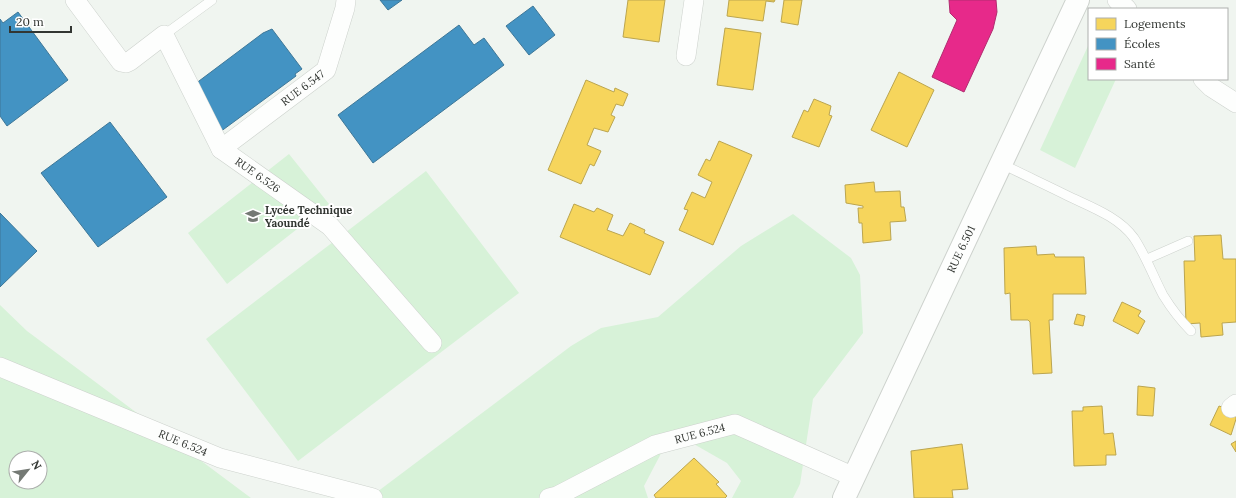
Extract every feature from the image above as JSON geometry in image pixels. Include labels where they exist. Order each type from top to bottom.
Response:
[{"type":"street","points":[[75,0],[121,62],[126,63],[130,61],[164,35]]},
{"type":"street","name":"RUE 6.547","points":[[221,149],[326,70],[345,8],[346,0]]},
{"type":"street","points":[[686,56],[694,0]]},
{"type":"street","points":[[1116,0],[1127,8]]},
{"type":"street","name":"RUE 6.501","points":[[844,498],[1079,1]]},
{"type":"street","name":"RUE 6.526","points":[[164,35],[221,149],[330,226],[432,343]]},
{"type":"street","points":[[1204,80],[1211,87],[1236,104]]},
{"type":"street","name":"RUE 6.524","points":[[0,367],[220,458],[373,498]]},
{"type":"street","name":"RUE 6.524","points":[[549,498],[558,496],[655,445],[735,424],[854,477]]},
{"type":"lane","points":[[164,35],[212,0]]},
{"type":"lane","points":[[1002,164],[1114,219],[1133,237],[1147,260],[1163,294],[1177,316],[1191,331]]},
{"type":"lane","points":[[1147,260],[1188,241]]},
{"type":"green space","points":[[1088,46],[1088,80],[1116,80],[1075,168],[1040,150]]},
{"type":"green space","points":[[289,154],[329,204],[227,284],[188,233]]},
{"type":"green space","points":[[426,171],[519,293],[298,461],[206,339]]},
{"type":"green space","points":[[793,214],[851,258],[860,275],[863,333],[813,399],[800,484],[793,498],[732,498],[741,481],[727,463],[685,439],[666,444],[644,486],[648,498],[369,498],[571,346],[601,328],[658,317],[741,246]]},
{"type":"green space","points":[[0,305],[27,331],[251,498],[0,498]]},
{"type":"building: Logements","points":[[628,0],[665,0],[659,42],[623,37]]},
{"type":"building: Logements","points":[[729,0],[775,0],[774,2],[766,1],[763,21],[727,16]]},
{"type":"building: Logements","points":[[784,0],[802,0],[798,25],[781,22]]},
{"type":"building: Logements","points":[[725,28],[761,33],[753,90],[717,85]]},
{"type":"building: Logements","points":[[899,72],[934,90],[907,147],[871,130]]},
{"type":"building: Logements","points":[[586,80],[614,92],[615,88],[628,94],[623,106],[616,104],[611,115],[615,117],[608,132],[594,128],[587,145],[601,151],[594,166],[590,164],[581,184],[548,170]]},
{"type":"building: Logements","points":[[814,99],[831,106],[829,115],[832,116],[819,147],[792,137],[804,110],[808,112]]},
{"type":"building: Logements","points":[[719,141],[752,155],[713,245],[679,230],[688,210],[684,209],[692,192],[705,198],[712,182],[698,175],[706,159],[710,161]]},
{"type":"building: Logements","points":[[874,182],[875,192],[900,191],[901,207],[904,207],[906,221],[890,222],[891,240],[863,243],[862,223],[859,223],[858,208],[863,208],[863,206],[846,203],[845,185]]},
{"type":"building: Logements","points":[[574,204],[594,212],[597,208],[613,215],[607,230],[623,236],[630,223],[645,230],[644,233],[664,242],[650,275],[560,237]]},
{"type":"building: Logements","points":[[1221,235],[1223,259],[1236,259],[1236,322],[1222,323],[1223,335],[1201,337],[1200,323],[1186,324],[1184,261],[1195,261],[1194,236]]},
{"type":"building: Logements","points":[[1036,246],[1037,255],[1054,254],[1055,257],[1084,257],[1086,294],[1053,294],[1053,320],[1049,320],[1052,373],[1033,374],[1030,322],[1028,320],[1011,320],[1010,293],[1005,294],[1004,248]]},
{"type":"building: Logements","points":[[1122,302],[1141,311],[1138,316],[1145,321],[1138,334],[1113,321]]},
{"type":"building: Logements","points":[[1077,314],[1085,316],[1083,326],[1074,324]]},
{"type":"building: Logements","points":[[1138,386],[1155,388],[1153,416],[1137,415]]},
{"type":"building: Logements","points":[[1102,406],[1104,434],[1113,433],[1116,455],[1106,455],[1106,465],[1074,466],[1072,411],[1083,411],[1083,407]]},
{"type":"building: Logements","points":[[1219,406],[1236,412],[1236,419],[1231,435],[1210,425]]},
{"type":"building: Logements","points":[[1236,441],[1236,452],[1231,444]]},
{"type":"building: Logements","points":[[962,444],[968,489],[952,490],[953,498],[914,498],[911,451]]},
{"type":"building: Logements","points":[[694,458],[719,482],[716,484],[727,496],[725,498],[656,498],[654,495]]},
{"type":"building: Écoles","points":[[380,0],[402,0],[388,10]]},
{"type":"building: Écoles","points":[[533,6],[555,35],[529,55],[506,26]]},
{"type":"building: Écoles","points":[[18,12],[68,80],[7,126],[0,116],[0,19],[3,23]]},
{"type":"building: Écoles","points":[[459,25],[474,45],[484,38],[504,65],[373,163],[338,115]]},
{"type":"building: Écoles","points":[[272,29],[302,69],[295,74],[296,76],[220,132],[187,90],[263,33]]},
{"type":"building: Écoles","points":[[110,122],[167,197],[98,247],[41,173]]},
{"type":"building: Écoles","points":[[0,213],[37,251],[0,287]]},
{"type":"building: Santé","points":[[949,0],[996,0],[997,12],[993,29],[964,92],[932,77],[957,20],[950,13]]},
{"type":"place","name":"Lycée Technique Yaoundé","points":[[253,216]]}]
